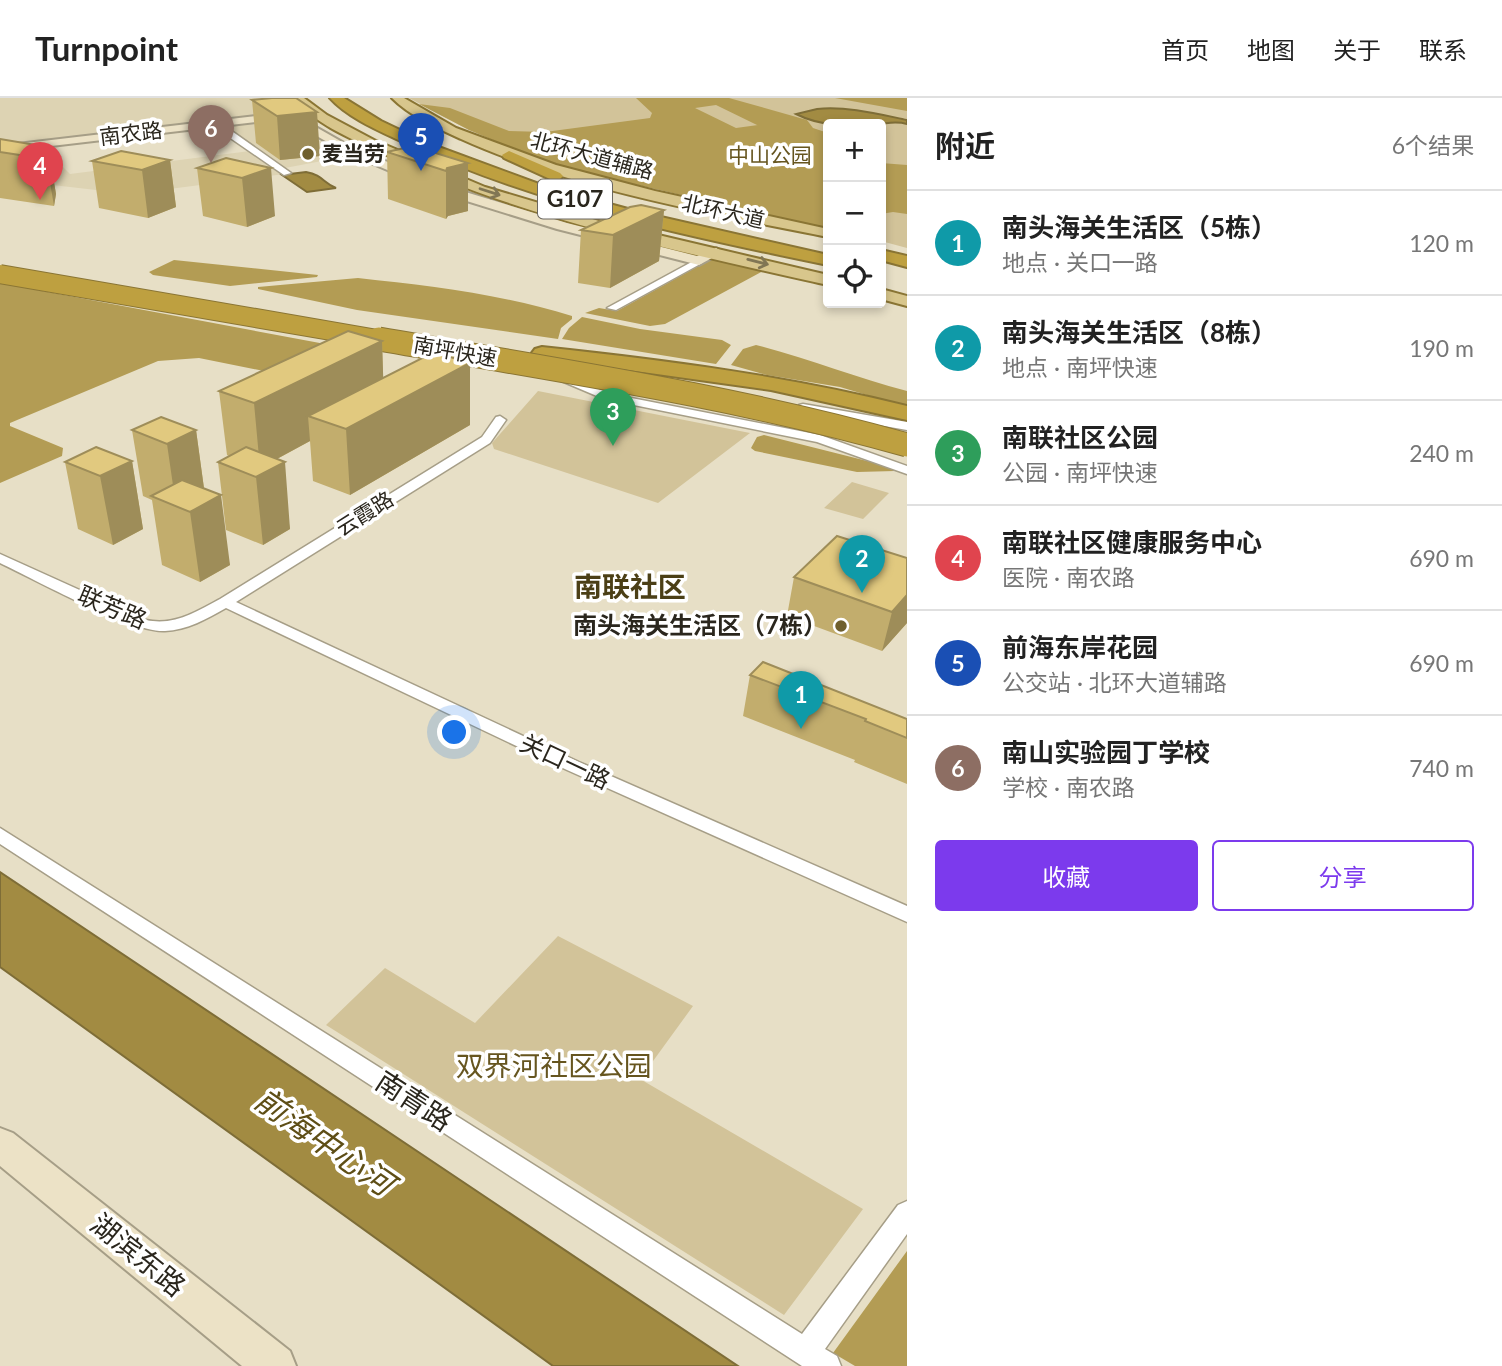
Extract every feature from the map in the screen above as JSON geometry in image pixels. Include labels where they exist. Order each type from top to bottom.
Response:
[{"type":"highway","name":"北环大道","points":[[336,98],[374,123],[403,137],[508,179],[669,223],[823,259]]},
{"type":"highway","name":"北环大道","points":[[360,98],[395,120],[495,162],[573,185],[823,242]]},
{"type":"highway","points":[[509,155],[573,185]]},
{"type":"highway","points":[[886,246],[907,251]]},
{"type":"highway","points":[[886,256],[907,262]]},
{"type":"highway","name":"南坪快速","points":[[0,262],[535,357],[728,385],[907,426]]},
{"type":"highway","points":[[886,273],[907,278]]},
{"type":"highway","name":"南坪快速","points":[[0,274],[719,398],[822,421],[907,444]]},
{"type":"highway","points":[[353,335],[517,374],[755,418],[907,459]]},
{"type":"highway","points":[[535,357],[659,367],[785,386],[907,414]]},
{"type":"main road","name":"北环大道辅路","points":[[397,98],[424,116],[509,155],[624,188],[823,232]]},
{"type":"main road","points":[[297,99],[346,130],[455,180],[552,211],[823,279]]},
{"type":"main road","points":[[371,160],[397,155]]},
{"type":"main road","points":[[886,295],[907,301]]},
{"type":"main road","name":"湖滨东路","points":[[1,1147],[275,1366]]},
{"type":"street","name":"南农路","points":[[0,149],[264,119],[291,119],[371,160],[445,190],[513,212],[699,261]]},
{"type":"street","points":[[216,124],[287,173]]},
{"type":"street","points":[[612,308],[716,252]]},
{"type":"street","points":[[0,274],[535,357],[608,397],[820,439],[907,470]]},
{"type":"street","name":"云霞路","points":[[225,602],[485,440],[500,420]]},
{"type":"street","name":"联芳路","points":[[0,558],[152,627],[181,625],[225,602]]},
{"type":"street","name":"关口一路","points":[[225,602],[573,766],[907,915]]},
{"type":"street","name":"南青路","points":[[0,835],[817,1359]]},
{"type":"street","points":[[817,1359],[907,1213]]},
{"type":"shaded area","points":[[0,98],[258,98],[269,99],[290,114],[0,147]]},
{"type":"shaded area","points":[[265,121],[307,134],[348,156],[285,168],[224,126]]},
{"type":"shaded area","points":[[44,148],[70,174],[250,151],[284,174],[131,194],[0,179],[0,153]]},
{"type":"green space","name":"中山公园","points":[[409,98],[907,98],[907,248],[886,242],[886,119],[823,119],[823,228],[469,130]]},
{"type":"green space","name":"中山公园","points":[[636,98],[729,98],[807,120],[813,128],[823,131],[823,228],[552,165],[469,130],[419,104],[450,108],[509,131],[545,132],[650,118],[652,113]],"holes":[[[716,105],[758,125],[736,128],[695,108]]]},
{"type":"green space","points":[[835,98],[907,98],[907,111]]},
{"type":"green space","points":[[886,163],[907,165],[907,214],[886,213]]},
{"type":"green space","points":[[713,258],[765,270],[665,324],[650,326],[585,313],[599,308],[617,311]]},
{"type":"green space","points":[[174,260],[318,275],[230,286],[153,275],[149,272]]},
{"type":"green space","points":[[358,278],[493,296],[546,308],[572,316],[572,319],[561,328],[558,339],[357,310],[258,289]]},
{"type":"green space","points":[[0,283],[352,349],[299,378],[199,358],[158,361],[10,423],[10,426],[63,448],[62,456],[0,483]]},
{"type":"green space","points":[[582,317],[640,329],[722,340],[731,345],[716,364],[562,339],[569,328]]},
{"type":"green space","points":[[756,345],[907,391],[907,407],[840,387],[767,375],[731,365],[743,349]]},
{"type":"green space","points":[[538,391],[750,433],[658,503],[494,449],[492,443]]},
{"type":"green space","points":[[764,435],[887,466],[895,471],[857,472],[751,448],[757,437]]},
{"type":"green space","points":[[852,482],[889,493],[863,519],[824,508]]},
{"type":"green space","name":"双界河社区公园","points":[[558,936],[693,1006],[640,1079],[863,1209],[784,1315],[326,1025],[385,968],[475,1023]]},
{"type":"green space","points":[[907,1251],[907,1366],[855,1366],[833,1353]]},
{"type":"water","points":[[817,109],[840,109],[907,120],[907,124],[886,123],[886,119],[823,119],[823,122],[796,114]]},
{"type":"water","points":[[306,172],[336,188],[307,192],[282,175]]},
{"type":"water","name":"前海中心河","points":[[0,872],[738,1366],[553,1366],[0,967]]},
{"type":"building","points":[[296,98],[317,112],[277,116],[252,100]]},
{"type":"building","points":[[0,139],[48,147],[46,159],[0,152]]},
{"type":"building","points":[[413,146],[468,163],[447,168],[446,171],[387,152]]},
{"type":"building","points":[[121,151],[170,160],[142,170],[92,161]]},
{"type":"building","points":[[226,158],[271,168],[242,178],[197,168]]},
{"type":"building","points":[[641,205],[664,210],[613,235],[581,230],[630,207]]},
{"type":"building","points":[[348,331],[382,341],[254,403],[219,391]]},
{"type":"building","points":[[434,352],[470,363],[346,429],[308,416]]},
{"type":"building","points":[[161,417],[196,430],[167,444],[132,430]]},
{"type":"building","points":[[96,447],[132,461],[100,476],[65,462]]},
{"type":"building","points":[[246,447],[285,462],[256,477],[218,462]]},
{"type":"building","points":[[182,480],[221,495],[190,512],[151,496]]},
{"type":"building","points":[[837,536],[907,558],[907,595],[892,612],[794,577]]},
{"type":"building","points":[[763,662],[907,719],[907,738],[865,721],[866,719],[750,675]]},
{"type":"place","name":"麦当劳","points":[[308,154]]},
{"type":"place","name":"南山实验园丁学校","points":[[211,163]]},
{"type":"place","name":"前海东岸花园","points":[[421,171]]},
{"type":"place","name":"南联社区健康服务中心","points":[[40,200]]},
{"type":"place","name":"南联社区公园","points":[[613,446]]},
{"type":"place","name":"南头海关生活区（8栋）","points":[[862,593]]},
{"type":"place","name":"南头海关生活区（7栋）","points":[[841,626]]},
{"type":"place","name":"南头海关生活区（5栋）","points":[[801,729]]},
{"type":"district","name":"南联社区","points":[[630,587]]}]
